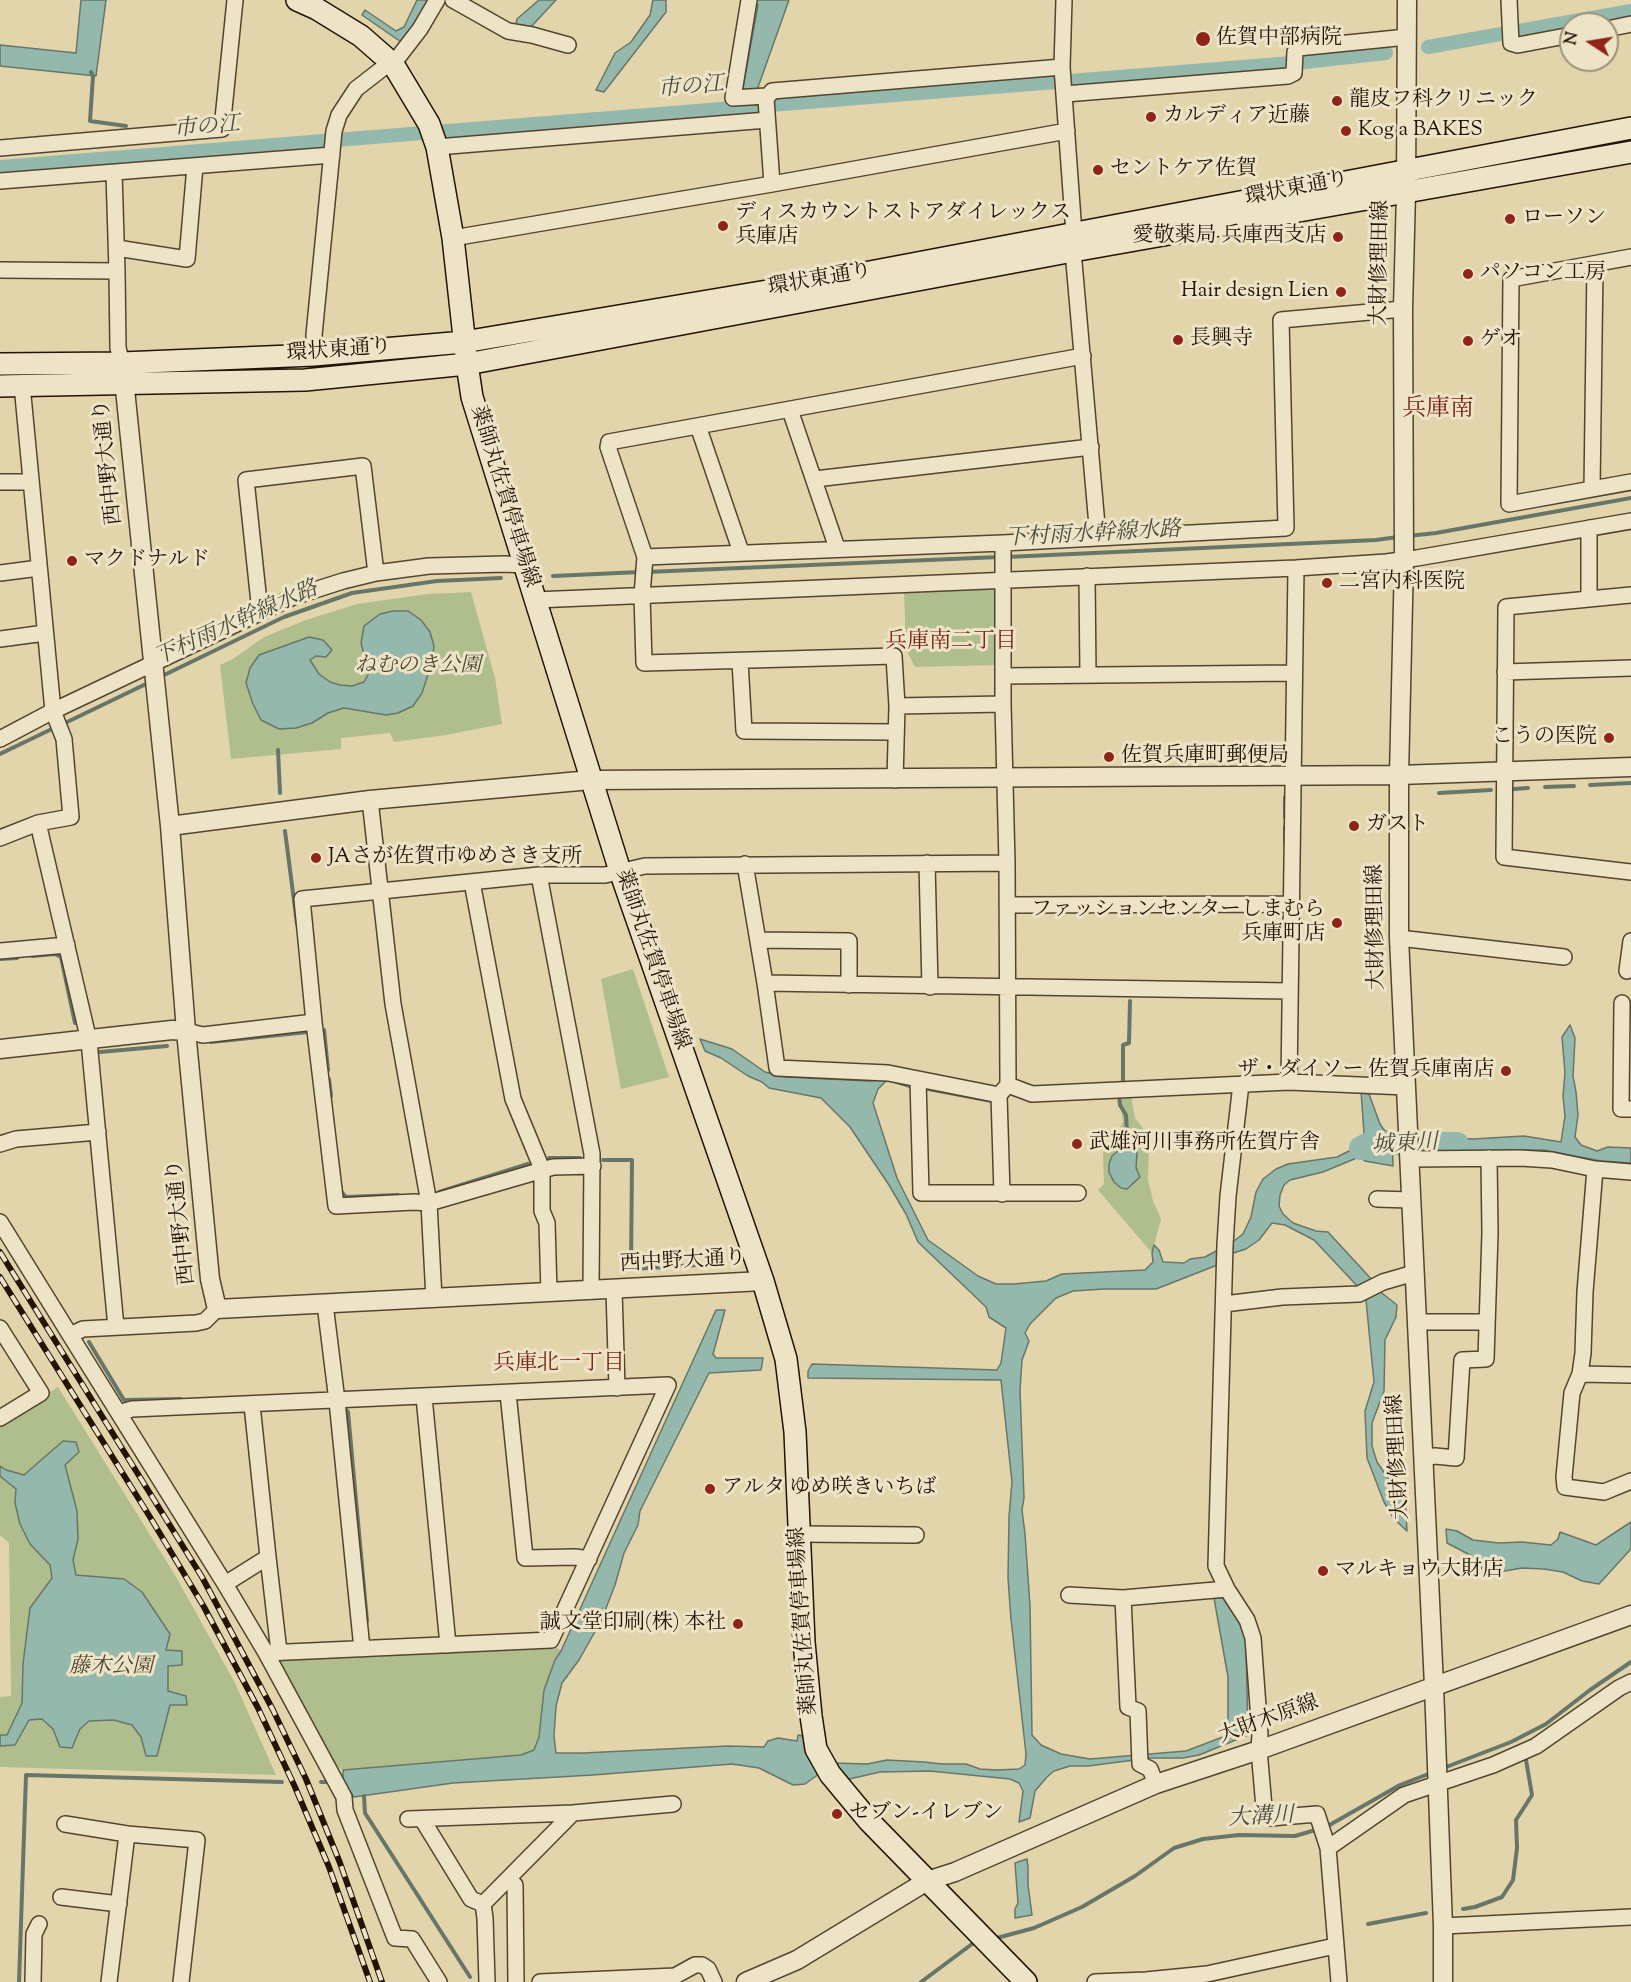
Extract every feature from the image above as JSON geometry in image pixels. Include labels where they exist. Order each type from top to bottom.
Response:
[{"type":"main road","name":"薬師丸佐賀停車場線","points":[[297,0],[317,9],[361,36],[393,64],[434,138],[453,238],[472,397],[620,871],[763,1281],[781,1339],[790,1383],[795,1432],[804,1641],[816,1749],[830,1774],[869,1821],[1026,1982]]},
{"type":"main road","name":"環状東通り","points":[[0,386],[305,380],[467,364],[1074,243],[1406,169],[1631,128]]},
{"type":"main road","name":"環状東通り","points":[[0,364],[122,363],[314,355],[464,342],[785,288],[1406,193],[1631,152]]},
{"type":"street","points":[[0,148],[222,129],[235,0]]},
{"type":"street","points":[[314,355],[334,131],[339,115],[356,89],[383,68],[393,64],[420,29],[437,0]]},
{"type":"street","points":[[453,0],[508,31],[568,45]]},
{"type":"street","points":[[749,0],[733,98],[766,98]]},
{"type":"street","points":[[1064,0],[1063,69],[1066,131],[1098,537]]},
{"type":"street","name":"大財修理田線","points":[[1407,0],[1399,938],[1437,1783]]},
{"type":"street","points":[[1509,0],[1511,43],[1518,45],[1559,37]]},
{"type":"street","points":[[1065,93],[1288,76],[1294,73],[1295,52],[1298,48],[1407,37]]},
{"type":"street","points":[[772,184],[766,98],[772,91],[1063,69]]},
{"type":"street","points":[[434,138],[766,118]]},
{"type":"street","points":[[453,238],[1066,131]]},
{"type":"street","points":[[0,181],[332,153]]},
{"type":"street","points":[[117,248],[187,259],[195,166]]},
{"type":"street","points":[[114,173],[118,348],[122,363]]},
{"type":"street","points":[[1631,257],[1511,279],[1509,504],[1631,482]]},
{"type":"street","points":[[1592,489],[1595,265]]},
{"type":"street","points":[[0,270],[117,271]]},
{"type":"street","points":[[645,557],[1003,543],[1286,528],[1281,320],[1403,309]]},
{"type":"street","points":[[895,780],[897,706],[894,656],[644,663],[642,590],[645,557],[608,447],[609,442],[1083,356]]},
{"type":"street","name":"西中野大通り","points":[[122,363],[170,826],[186,1031],[210,1279],[217,1309],[763,1281]]},
{"type":"street","points":[[0,838],[38,823],[71,817],[64,739],[53,711],[22,385]]},
{"type":"street","points":[[790,410],[837,548]]},
{"type":"street","points":[[698,426],[741,552]]},
{"type":"street","points":[[815,479],[1091,447]]},
{"type":"street","points":[[260,612],[246,480],[363,466],[376,573]]},
{"type":"street","points":[[0,482],[31,482]]},
{"type":"street","points":[[534,596],[1004,575],[1087,576],[1296,568],[1631,521]]},
{"type":"street","points":[[1589,528],[1589,599]]},
{"type":"street","points":[[1002,1194],[1008,986],[1003,704],[1003,543]]},
{"type":"street","points":[[0,739],[53,711],[293,597],[376,573],[429,566],[524,565]]},
{"type":"street","points":[[0,573],[39,568]]},
{"type":"street","points":[[1289,1082],[1296,568]]},
{"type":"street","points":[[1087,576],[1088,675]]},
{"type":"street","points":[[1631,595],[1506,607],[1504,771],[1504,857],[1631,872]]},
{"type":"street","points":[[0,639],[45,633]]},
{"type":"street","points":[[740,661],[744,731],[895,732]]},
{"type":"street","points":[[1505,672],[1631,668]]},
{"type":"street","points":[[1003,676],[1293,673]]},
{"type":"street","points":[[897,706],[1003,704]]},
{"type":"street","points":[[170,826],[370,800],[591,780],[895,780],[1399,775],[1631,767]]},
{"type":"street","points":[[370,800],[393,1004],[429,1203],[434,1299]]},
{"type":"street","points":[[38,823],[89,1041],[116,1327]]},
{"type":"street","points":[[593,1166],[542,1169],[429,1203],[336,1206],[302,899],[539,875],[605,875],[645,866],[1007,863]]},
{"type":"street","points":[[745,864],[777,1068],[888,1073],[1032,1094],[1289,1082],[1406,1087]]},
{"type":"street","points":[[927,864],[930,987]]},
{"type":"street","points":[[539,875],[593,1166],[591,1291]]},
{"type":"street","points":[[472,882],[513,1100],[542,1169],[542,1211],[547,1223],[549,1293]]},
{"type":"street","points":[[1007,905],[1291,903]]},
{"type":"street","points":[[1399,938],[1564,957]]},
{"type":"street","points":[[758,940],[849,940],[849,985]]},
{"type":"street","points":[[1627,971],[1631,941]]},
{"type":"street","points":[[0,951],[67,945]]},
{"type":"street","points":[[765,983],[1290,991]]},
{"type":"street","points":[[1622,1003],[1622,1109],[1631,1109]]},
{"type":"street","points":[[0,1049],[89,1041],[172,1030],[203,1035],[314,1022]]},
{"type":"street","points":[[918,1079],[921,1193],[1078,1193]]},
{"type":"street","points":[[1241,1084],[1228,1196],[1225,1253],[1216,1566],[1227,1589],[1247,1620],[1253,1638],[1264,1807],[1270,1818],[1317,1814],[1328,1848],[1339,1982]]},
{"type":"street","points":[[0,1144],[16,1139],[98,1132]]},
{"type":"street","points":[[1423,1458],[1435,1456],[1456,1458],[1462,1360],[1486,1359],[1490,1233],[1489,1158]]},
{"type":"street","points":[[1410,1159],[1520,1158],[1552,1160],[1595,1169],[1631,1172]]},
{"type":"street","points":[[1595,1169],[1585,1292],[1583,1353],[1581,1374],[1572,1393],[1565,1487],[1604,1492],[1629,1482],[1631,1466]]},
{"type":"street","points":[[1377,1199],[1410,1200]]},
{"type":"street","points":[[0,1222],[225,1584],[273,1652],[344,1797],[345,1810],[395,1938],[411,1939],[439,1982]]},
{"type":"street","points":[[1224,1304],[1282,1297],[1359,1294],[1383,1282],[1414,1273]]},
{"type":"street","points":[[614,1290],[617,1388]]},
{"type":"street","points":[[325,1304],[362,1649]]},
{"type":"street","points":[[70,1335],[83,1329],[196,1323],[205,1321],[217,1309]]},
{"type":"street","points":[[1416,1322],[1487,1322]]},
{"type":"street","points":[[0,1328],[41,1392],[0,1418]]},
{"type":"street","points":[[1581,1374],[1631,1375]]},
{"type":"street","points":[[119,1413],[132,1409],[668,1385],[551,1640],[273,1652]]},
{"type":"street","points":[[508,1393],[525,1558],[589,1559]]},
{"type":"street","points":[[424,1397],[448,1645]]},
{"type":"street","points":[[252,1405],[268,1557],[273,1652]]},
{"type":"street","points":[[798,1534],[916,1535]]},
{"type":"street","points":[[225,1584],[268,1557]]},
{"type":"street","points":[[1069,1594],[1123,1598],[1227,1589]]},
{"type":"street","points":[[1123,1598],[1128,1707],[1137,1711],[1140,1764],[1150,1769],[1156,1784]]},
{"type":"street","name":"大財木原線","points":[[746,1982],[797,1960],[927,1881],[956,1872],[1156,1784],[1259,1750],[1631,1614]]},
{"type":"street","points":[[1328,1848],[1404,1795],[1493,1765],[1536,1746],[1631,1682]]},
{"type":"street","points":[[1437,1783],[1443,1982]]},
{"type":"street","points":[[483,1904],[471,1899],[415,1819],[573,1813],[673,1804]]},
{"type":"street","points":[[483,1904],[573,1813]]},
{"type":"street","points":[[65,1824],[127,1834],[197,1840],[181,1982]]},
{"type":"street","points":[[109,1982],[127,1834]]},
{"type":"street","points":[[515,1885],[516,1982]]},
{"type":"street","points":[[61,1897],[118,1904]]},
{"type":"street","points":[[483,1904],[487,1982]]},
{"type":"street","points":[[1443,1926],[1631,1917]]},
{"type":"street","points":[[33,1982],[34,1934],[39,1924]]},
{"type":"street","points":[[1095,1982],[1207,1974],[1335,1946]]},
{"type":"street","points":[[540,1982],[675,1976],[695,1965],[702,1965],[708,1969],[714,1982]]},
{"type":"green space","points":[[991,584],[997,588],[998,665],[915,667],[906,649],[904,589]]},
{"type":"green space","name":"ねむのき公園","points":[[471,592],[495,678],[502,724],[394,742],[390,733],[341,738],[341,749],[231,759],[220,665],[233,659],[264,637],[306,620],[357,604],[428,594]]},
{"type":"green space","points":[[633,969],[669,1077],[621,1089],[601,979]]},
{"type":"green space","points":[[1130,1090],[1135,1118],[1149,1136],[1148,1180],[1153,1201],[1161,1219],[1152,1253],[1098,1190],[1104,1184],[1103,1153],[1110,1146],[1123,1122],[1119,1095]]},
{"type":"green space","name":"藤木公園","points":[[58,1387],[175,1575],[235,1683],[276,1775],[0,1767],[0,1697],[11,1696],[9,1543],[0,1535],[0,1425]]},
{"type":"green space","points":[[551,1643],[561,1651],[555,1660],[544,1690],[539,1737],[534,1750],[521,1755],[343,1770],[337,1767],[277,1659]]},
{"type":"water","points":[[81,0],[106,0],[96,76],[0,66],[0,45],[76,53]]},
{"type":"water","points":[[417,0],[429,0],[423,24],[401,42],[362,15],[365,10],[396,31],[404,27]]},
{"type":"water","points":[[539,0],[556,0],[529,29],[515,27],[517,19]]},
{"type":"water","points":[[653,0],[666,0],[666,12],[604,92],[596,90],[615,53],[631,42],[650,15]]},
{"type":"water","points":[[789,0],[757,90],[742,93],[758,5],[754,1]]},
{"type":"water","points":[[408,611],[421,620],[430,632],[434,646],[432,662],[422,693],[413,706],[398,713],[386,715],[344,708],[296,728],[279,729],[261,720],[246,683],[250,668],[259,655],[309,637],[323,640],[332,650],[326,657],[316,656],[310,660],[319,674],[330,682],[352,686],[364,682],[369,673],[361,643],[364,626],[380,614]]},
{"type":"water","points":[[1570,1025],[1575,1038],[1573,1076],[1578,1115],[1575,1137],[1581,1145],[1597,1151],[1608,1147],[1631,1148],[1631,1163],[1601,1161],[1543,1150],[1434,1151],[1424,1148],[1424,1134],[1473,1139],[1524,1136],[1561,1142],[1565,1116],[1562,1037]]},
{"type":"water","points":[[700,1039],[732,1049],[765,1072],[785,1077],[869,1081],[888,1079],[878,1089],[873,1103],[897,1178],[928,1240],[978,1276],[996,1284],[1046,1281],[1062,1274],[1145,1270],[1153,1262],[1154,1245],[1159,1250],[1163,1262],[1184,1263],[1190,1259],[1205,1257],[1220,1249],[1220,1264],[1156,1289],[1073,1291],[1056,1298],[1030,1324],[1025,1333],[1029,1341],[1022,1360],[1020,1390],[1024,1498],[1022,1510],[1030,1606],[1032,1735],[1041,1745],[1061,1754],[1090,1759],[1186,1751],[1228,1735],[1228,1677],[1214,1598],[1221,1594],[1240,1618],[1246,1641],[1248,1735],[1199,1755],[1183,1758],[1150,1758],[1070,1766],[1054,1771],[1035,1791],[1030,1818],[1019,1822],[1023,1791],[1019,1783],[1010,1779],[930,1771],[880,1772],[845,1780],[833,1763],[867,1764],[887,1760],[966,1764],[980,1769],[996,1770],[1019,1769],[1025,1765],[1026,1754],[1008,1578],[1012,1482],[1001,1380],[808,1378],[808,1371],[812,1364],[997,1370],[1001,1363],[1006,1328],[989,1317],[986,1307],[918,1242],[906,1214],[889,1185],[850,1127],[821,1098],[769,1088],[721,1058],[705,1051]]},
{"type":"water","points":[[1361,1091],[1369,1094],[1380,1124],[1384,1130],[1392,1134],[1393,1166],[1365,1161],[1359,1157],[1323,1172],[1290,1180],[1284,1185],[1279,1206],[1283,1214],[1293,1223],[1316,1231],[1328,1232],[1374,1282],[1361,1290],[1314,1240],[1285,1225],[1272,1223],[1259,1240],[1246,1249],[1230,1254],[1230,1244],[1243,1234],[1251,1217],[1256,1192],[1263,1179],[1276,1169],[1288,1164],[1337,1157],[1361,1145],[1364,1133]]},
{"type":"water","points":[[1133,1131],[1138,1138],[1136,1168],[1140,1177],[1127,1189],[1121,1188],[1114,1182],[1109,1172],[1109,1164],[1112,1156],[1118,1151],[1123,1137]]},
{"type":"water","points":[[1378,1290],[1397,1305],[1396,1317],[1385,1340],[1384,1391],[1372,1423],[1372,1446],[1377,1462],[1405,1497],[1407,1531],[1394,1519],[1384,1502],[1367,1458],[1365,1411],[1374,1382],[1366,1300]]},
{"type":"water","points":[[716,1310],[725,1310],[713,1354],[716,1358],[763,1358],[761,1370],[709,1373],[640,1511],[638,1525],[624,1553],[601,1621],[579,1660],[562,1683],[556,1706],[554,1736],[556,1753],[728,1746],[764,1747],[768,1741],[778,1738],[797,1741],[798,1735],[803,1736],[819,1774],[805,1784],[793,1785],[759,1768],[732,1764],[453,1783],[354,1797],[343,1782],[343,1770],[521,1755],[534,1750],[539,1737],[544,1690],[555,1660]]},
{"type":"water","points":[[63,1441],[76,1442],[79,1452],[65,1465],[77,1511],[78,1539],[73,1560],[76,1575],[124,1579],[142,1592],[170,1634],[166,1650],[182,1651],[182,1665],[168,1666],[168,1691],[186,1696],[187,1705],[170,1705],[157,1756],[146,1756],[141,1737],[132,1725],[114,1720],[89,1721],[80,1729],[72,1748],[60,1747],[53,1729],[42,1719],[29,1720],[15,1745],[0,1746],[0,1735],[7,1735],[22,1703],[23,1664],[30,1608],[52,1578],[50,1565],[30,1544],[20,1524],[15,1503],[16,1489],[0,1476],[0,1466],[24,1475]]},
{"type":"water","points":[[1631,1522],[1631,1549],[1599,1584],[1582,1581],[1563,1572],[1544,1569],[1522,1568],[1486,1573],[1470,1555],[1447,1543],[1446,1529],[1457,1531],[1473,1540],[1551,1545],[1558,1539],[1560,1532],[1596,1545]]},
{"type":"water","points":[[1027,1859],[1032,1915],[1015,1918],[1018,1903],[1015,1863]]},
{"type":"waterway","name":"市の江","points":[[1428,47],[1631,11]]},
{"type":"waterway","name":"市の江","points":[[0,167],[1305,62],[1386,53]]},
{"type":"waterway","points":[[91,72],[93,76],[90,121],[126,126]]},
{"type":"waterway","name":"下村雨水幹線水路","points":[[1408,536],[1631,498]]},
{"type":"waterway","name":"下村雨水幹線水路","points":[[1007,557],[1376,540],[1398,537]]},
{"type":"waterway","name":"下村雨水幹線水路","points":[[647,572],[999,557]]},
{"type":"waterway","name":"下村雨水幹線水路","points":[[553,576],[640,572]]},
{"type":"waterway","name":"下村雨水幹線水路","points":[[160,677],[284,617],[352,593],[437,581],[501,578]]},
{"type":"waterway","name":"下村雨水幹線水路","points":[[63,724],[148,683]]},
{"type":"waterway","name":"下村雨水幹線水路","points":[[0,754],[56,727]]},
{"type":"waterway","points":[[278,750],[280,793]]},
{"type":"waterway","points":[[1590,785],[1631,783]]},
{"type":"waterway","points":[[1545,787],[1574,786]]},
{"type":"waterway","points":[[1514,789],[1528,788]]},
{"type":"waterway","points":[[1439,793],[1491,790]]},
{"type":"waterway","points":[[1285,797],[1285,817]]},
{"type":"waterway","points":[[1285,827],[1285,843]]},
{"type":"waterway","points":[[285,831],[297,924]]},
{"type":"waterway","points":[[32,956],[55,954],[61,957],[75,1023]]},
{"type":"waterway","points":[[0,959],[17,958]]},
{"type":"waterway","points":[[1123,1082],[1123,1045],[1129,1043],[1130,1001]]},
{"type":"waterway","points":[[324,1030],[328,1070]]},
{"type":"waterway","points":[[211,1042],[308,1032]]},
{"type":"waterway","points":[[100,1052],[167,1046]]},
{"type":"waterway","points":[[329,1079],[331,1096]]},
{"type":"waterway","points":[[897,1082],[910,1086]]},
{"type":"waterway","points":[[923,1088],[992,1101]]},
{"type":"waterway","points":[[1119,1095],[1120,1105],[1126,1115],[1127,1134]]},
{"type":"waterway","name":"城東川","points":[[1361,1148],[1371,1143],[1457,1144]]},
{"type":"waterway","points":[[549,1158],[580,1158]]},
{"type":"waterway","points":[[603,1160],[632,1160],[631,1269],[715,1264]]},
{"type":"waterway","points":[[439,1192],[528,1164]]},
{"type":"waterway","points":[[340,1190],[346,1197],[398,1195]]},
{"type":"waterway","points":[[89,1342],[124,1400],[181,1399]]},
{"type":"waterway","points":[[343,1407],[348,1412],[367,1621]]},
{"type":"waterway","name":"大溝川","points":[[1441,1769],[1511,1742],[1546,1724],[1631,1662]]},
{"type":"waterway","points":[[1463,1909],[1502,1897],[1513,1880],[1517,1848],[1516,1820],[1532,1795],[1526,1760]]},
{"type":"waterway","name":"大溝川","points":[[1326,1827],[1400,1785],[1431,1773]]},
{"type":"waterway","points":[[19,1982],[26,1775],[282,1782]]},
{"type":"waterway","points":[[321,1782],[332,1782]]},
{"type":"waterway","points":[[364,1796],[365,1813],[470,1977]]},
{"type":"waterway","name":"大溝川","points":[[993,1939],[1034,1928],[1082,1907],[1135,1876],[1174,1848],[1203,1839],[1239,1835],[1295,1836],[1319,1829]]},
{"type":"waterway","points":[[1368,1924],[1426,1913]]},
{"type":"waterway","name":"大溝川","points":[[921,1982],[972,1944],[977,1943]]},
{"type":"railway","points":[[0,1252],[202,1577],[273,1710],[306,1779],[340,1863],[382,1982]]},
{"type":"railway","points":[[0,1277],[204,1607],[258,1708],[329,1867],[370,1982]]},
{"type":"place","name":"佐賀中部病院","points":[[1203,39]]},
{"type":"place","name":"龍皮フ科クリニック","points":[[1337,101]]},
{"type":"place","name":"カルディア近藤","points":[[1151,117]]},
{"type":"place","name":"Kog a BAKES","points":[[1346,131]]},
{"type":"place","name":"セントケア佐賀","points":[[1098,170]]},
{"type":"place","name":"ローソン","points":[[1510,219]]},
{"type":"place","name":"ディスカウントストアダイレックス 兵庫店","points":[[723,226]]},
{"type":"place","name":"愛敬薬局 兵庫西支店","points":[[1338,237]]},
{"type":"place","name":"パソコン工房","points":[[1468,274]]},
{"type":"place","name":"Hair design Lien","points":[[1341,292]]},
{"type":"place","name":"長興寺","points":[[1178,340]]},
{"type":"place","name":"ゲオ","points":[[1468,341]]},
{"type":"place","name":"マクドナルド","points":[[72,561]]},
{"type":"place","name":"二宮内科医院","points":[[1327,583]]},
{"type":"place","name":"こうの医院","points":[[1609,738]]},
{"type":"place","name":"佐賀兵庫町郵便局","points":[[1109,757]]},
{"type":"place","name":"ガスト","points":[[1354,826]]},
{"type":"place","name":"JAさが佐賀市ゆめさき支所","points":[[316,858]]},
{"type":"place","name":"ファッションセンターしまむら 兵庫町店","points":[[1337,923]]},
{"type":"place","name":"ザ・ダイソー 佐賀兵庫南店","points":[[1506,1071]]},
{"type":"place","name":"武雄河川事務所佐賀庁舎","points":[[1077,1144]]},
{"type":"place","name":"アルタ ゆめ咲きいちば","points":[[710,1489]]},
{"type":"place","name":"マルキョウ大財店","points":[[1323,1571]]},
{"type":"place","name":"誠文堂印刷(株) 本社","points":[[738,1624]]},
{"type":"place","name":"セブン-イレブン","points":[[837,1814]]},
{"type":"district","name":"兵庫南","points":[[1438,411]]},
{"type":"district","name":"兵庫南二丁目","points":[[951,643]]},
{"type":"district","name":"兵庫北一丁目","points":[[559,1365]]}]
